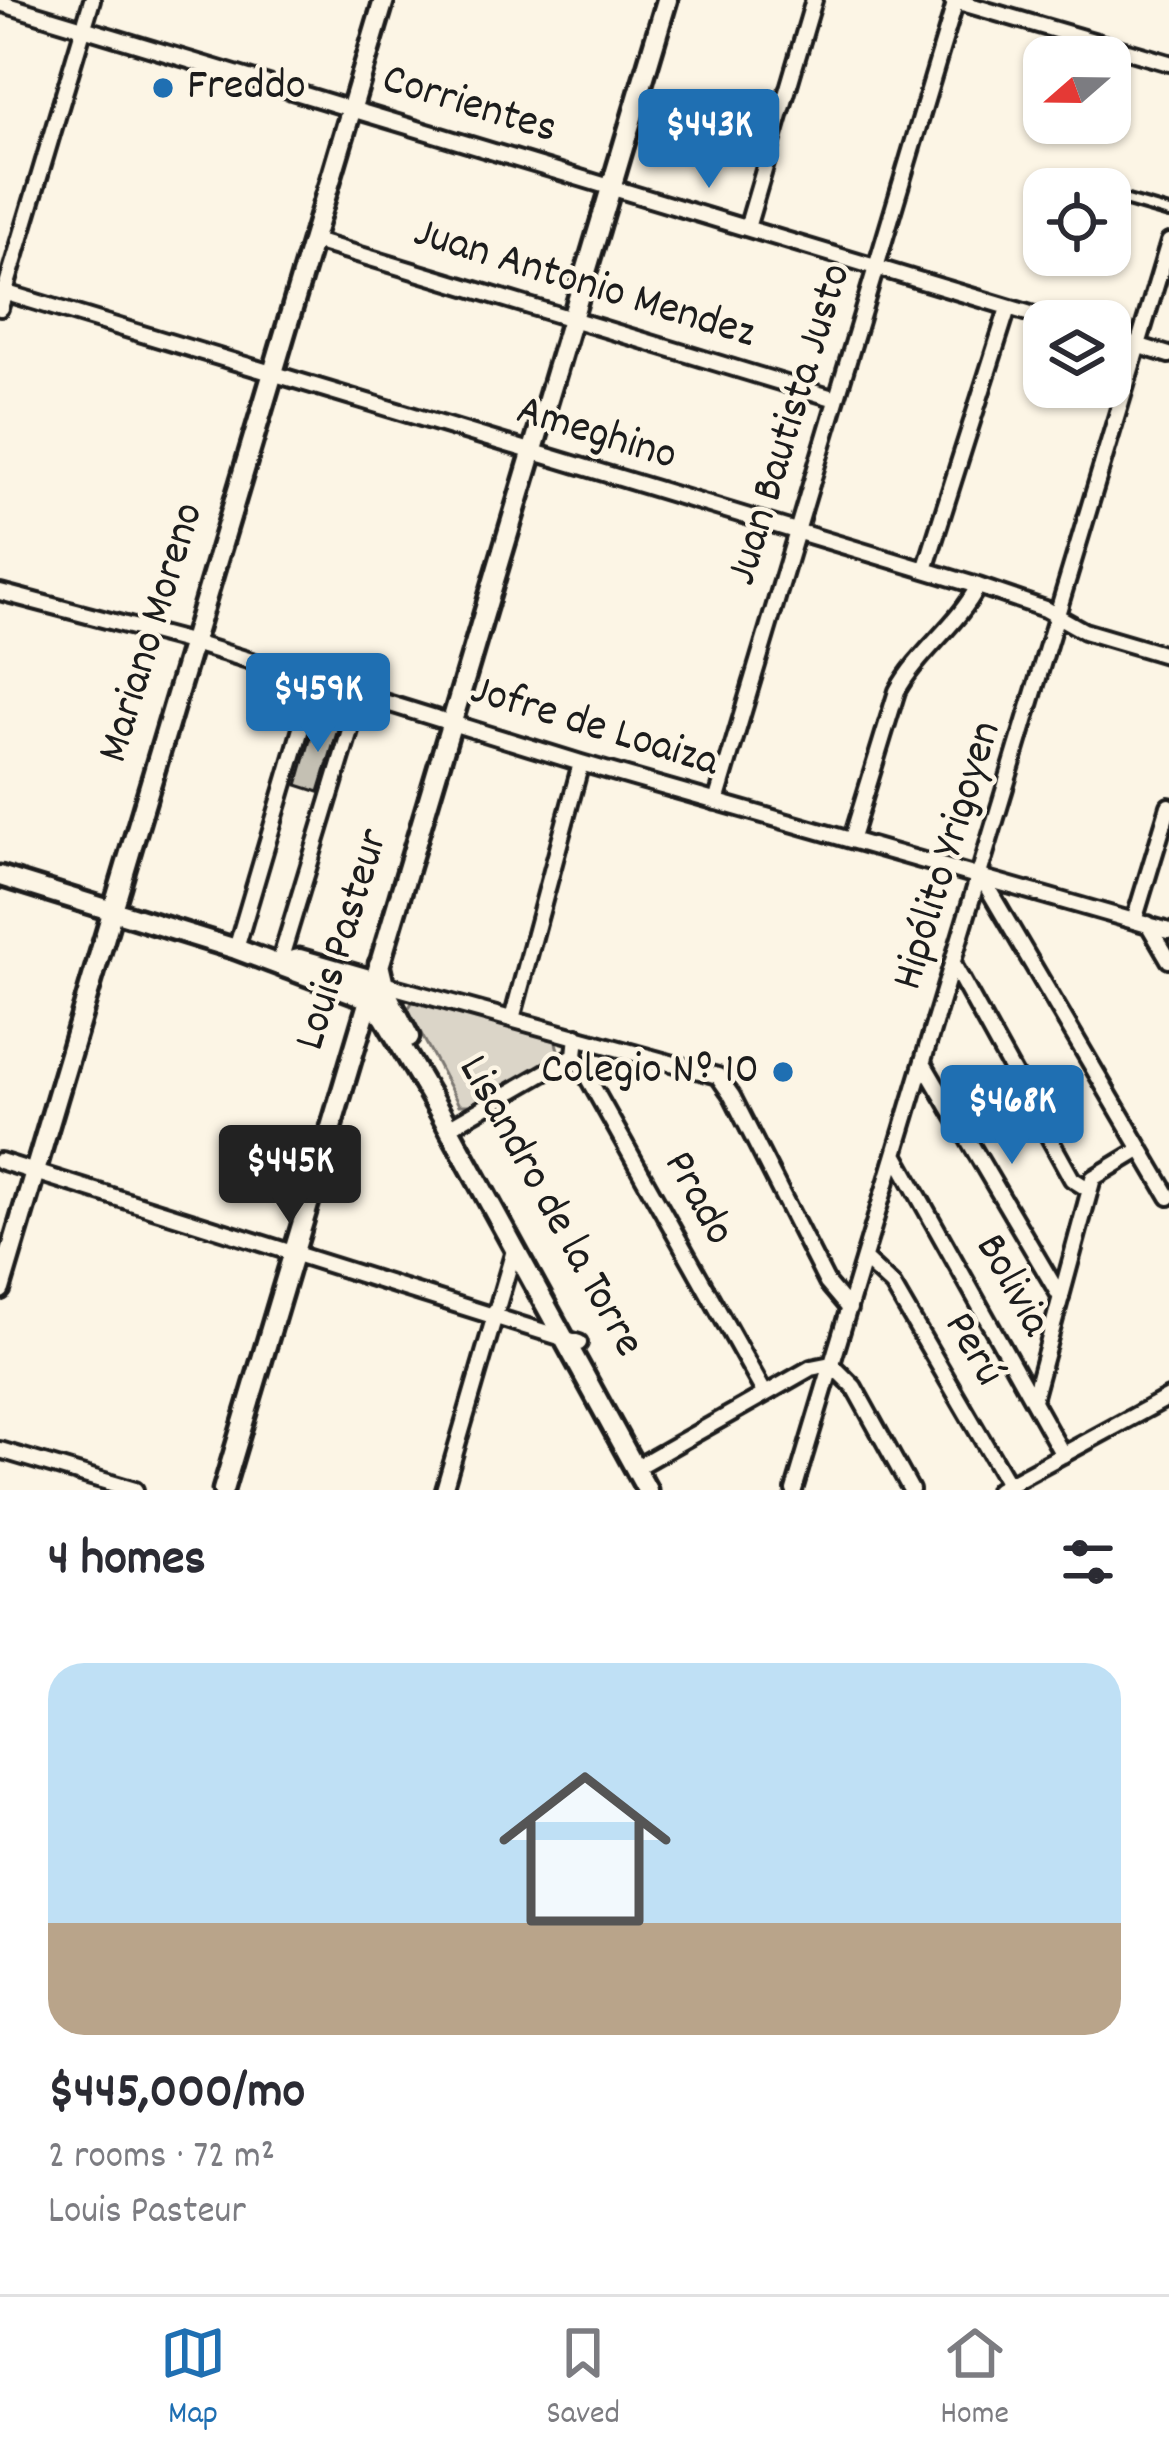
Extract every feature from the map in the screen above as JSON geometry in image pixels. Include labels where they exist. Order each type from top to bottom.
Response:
[{"type":"main road","name":"Mariano Moreno","points":[[0,1289],[384,0]]},
{"type":"main road","name":"Louis Pasteur","points":[[223,1490],[667,0]]},
{"type":"main road","points":[[0,876],[279,964],[374,987]]},
{"type":"main road","name":"Lisandro de la Torre","points":[[374,987],[457,1123],[640,1464],[662,1490]]},
{"type":"main road","name":"Lisandro de la Torre","points":[[374,987],[402,1048],[573,1341]]},
{"type":"main road","name":"Lisandro de la Torre","points":[[640,1464],[647,1490]]},
{"type":"street","points":[[2,297],[92,0]]},
{"type":"street","points":[[747,228],[814,0]]},
{"type":"street","points":[[955,0],[1169,63]]},
{"type":"street","name":"Juan Bautista Justo","points":[[716,802],[955,0]]},
{"type":"street","name":"Corrientes","points":[[0,3],[1023,312]]},
{"type":"street","name":"Juan Antonio Mendez","points":[[311,240],[836,399]]},
{"type":"street","name":"Hipólito Yrigoyen","points":[[794,1490],[1169,242]]},
{"type":"street","name":"Ameghino","points":[[2,297],[978,586],[1084,631],[1169,656]]},
{"type":"street","points":[[925,570],[1008,308]]},
{"type":"street","points":[[1131,344],[1169,355]]},
{"type":"street","points":[[852,838],[897,691],[907,673],[960,616],[978,586]]},
{"type":"street","name":"Jofre de Loaiza","points":[[0,592],[190,642],[581,763],[1169,931]]},
{"type":"street","points":[[236,949],[315,681]]},
{"type":"street","points":[[279,964],[361,694]]},
{"type":"street","points":[[512,1018],[581,763]]},
{"type":"street","points":[[1169,806],[1141,922],[1169,960]]},
{"type":"street","points":[[980,875],[1169,1197]]},
{"type":"street","points":[[952,964],[1072,1179],[1088,1189]]},
{"type":"street","points":[[374,987],[711,1071],[732,1096],[827,1283],[849,1309]]},
{"type":"street","points":[[457,1123],[575,1055],[577,1036]]},
{"type":"street","name":"Prado","points":[[575,1055],[765,1394]]},
{"type":"street","points":[[923,1063],[1061,1298]]},
{"type":"street","points":[[1033,1400],[1088,1189],[1098,1172],[1141,1150]]},
{"type":"street","name":"Bolivia","points":[[895,1154],[1063,1455]]},
{"type":"street","points":[[0,1161],[573,1341]]},
{"type":"street","points":[[444,1490],[514,1247]]},
{"type":"street","name":"Perú","points":[[864,1259],[893,1286],[1003,1487]]},
{"type":"street","points":[[640,1464],[811,1368],[831,1364],[854,1387],[911,1490]]},
{"type":"street","points":[[1003,1487],[1169,1396]]},
{"type":"street","points":[[0,1450],[135,1490]]},
{"type":"street","points":[[1028,1474],[1037,1490]]},
{"type":"lane","points":[[1131,202],[1169,213]]},
{"type":"shaded area","points":[[413,1001],[555,1039],[558,1050],[554,1059],[469,1105],[459,1105],[408,1009]]},
{"type":"building","points":[[316,719],[339,726],[319,792],[297,785]]},
{"type":"place","name":"Freddo","points":[[163,88]]},
{"type":"place","name":"Colegio Nº 10","points":[[783,1072]]}]
